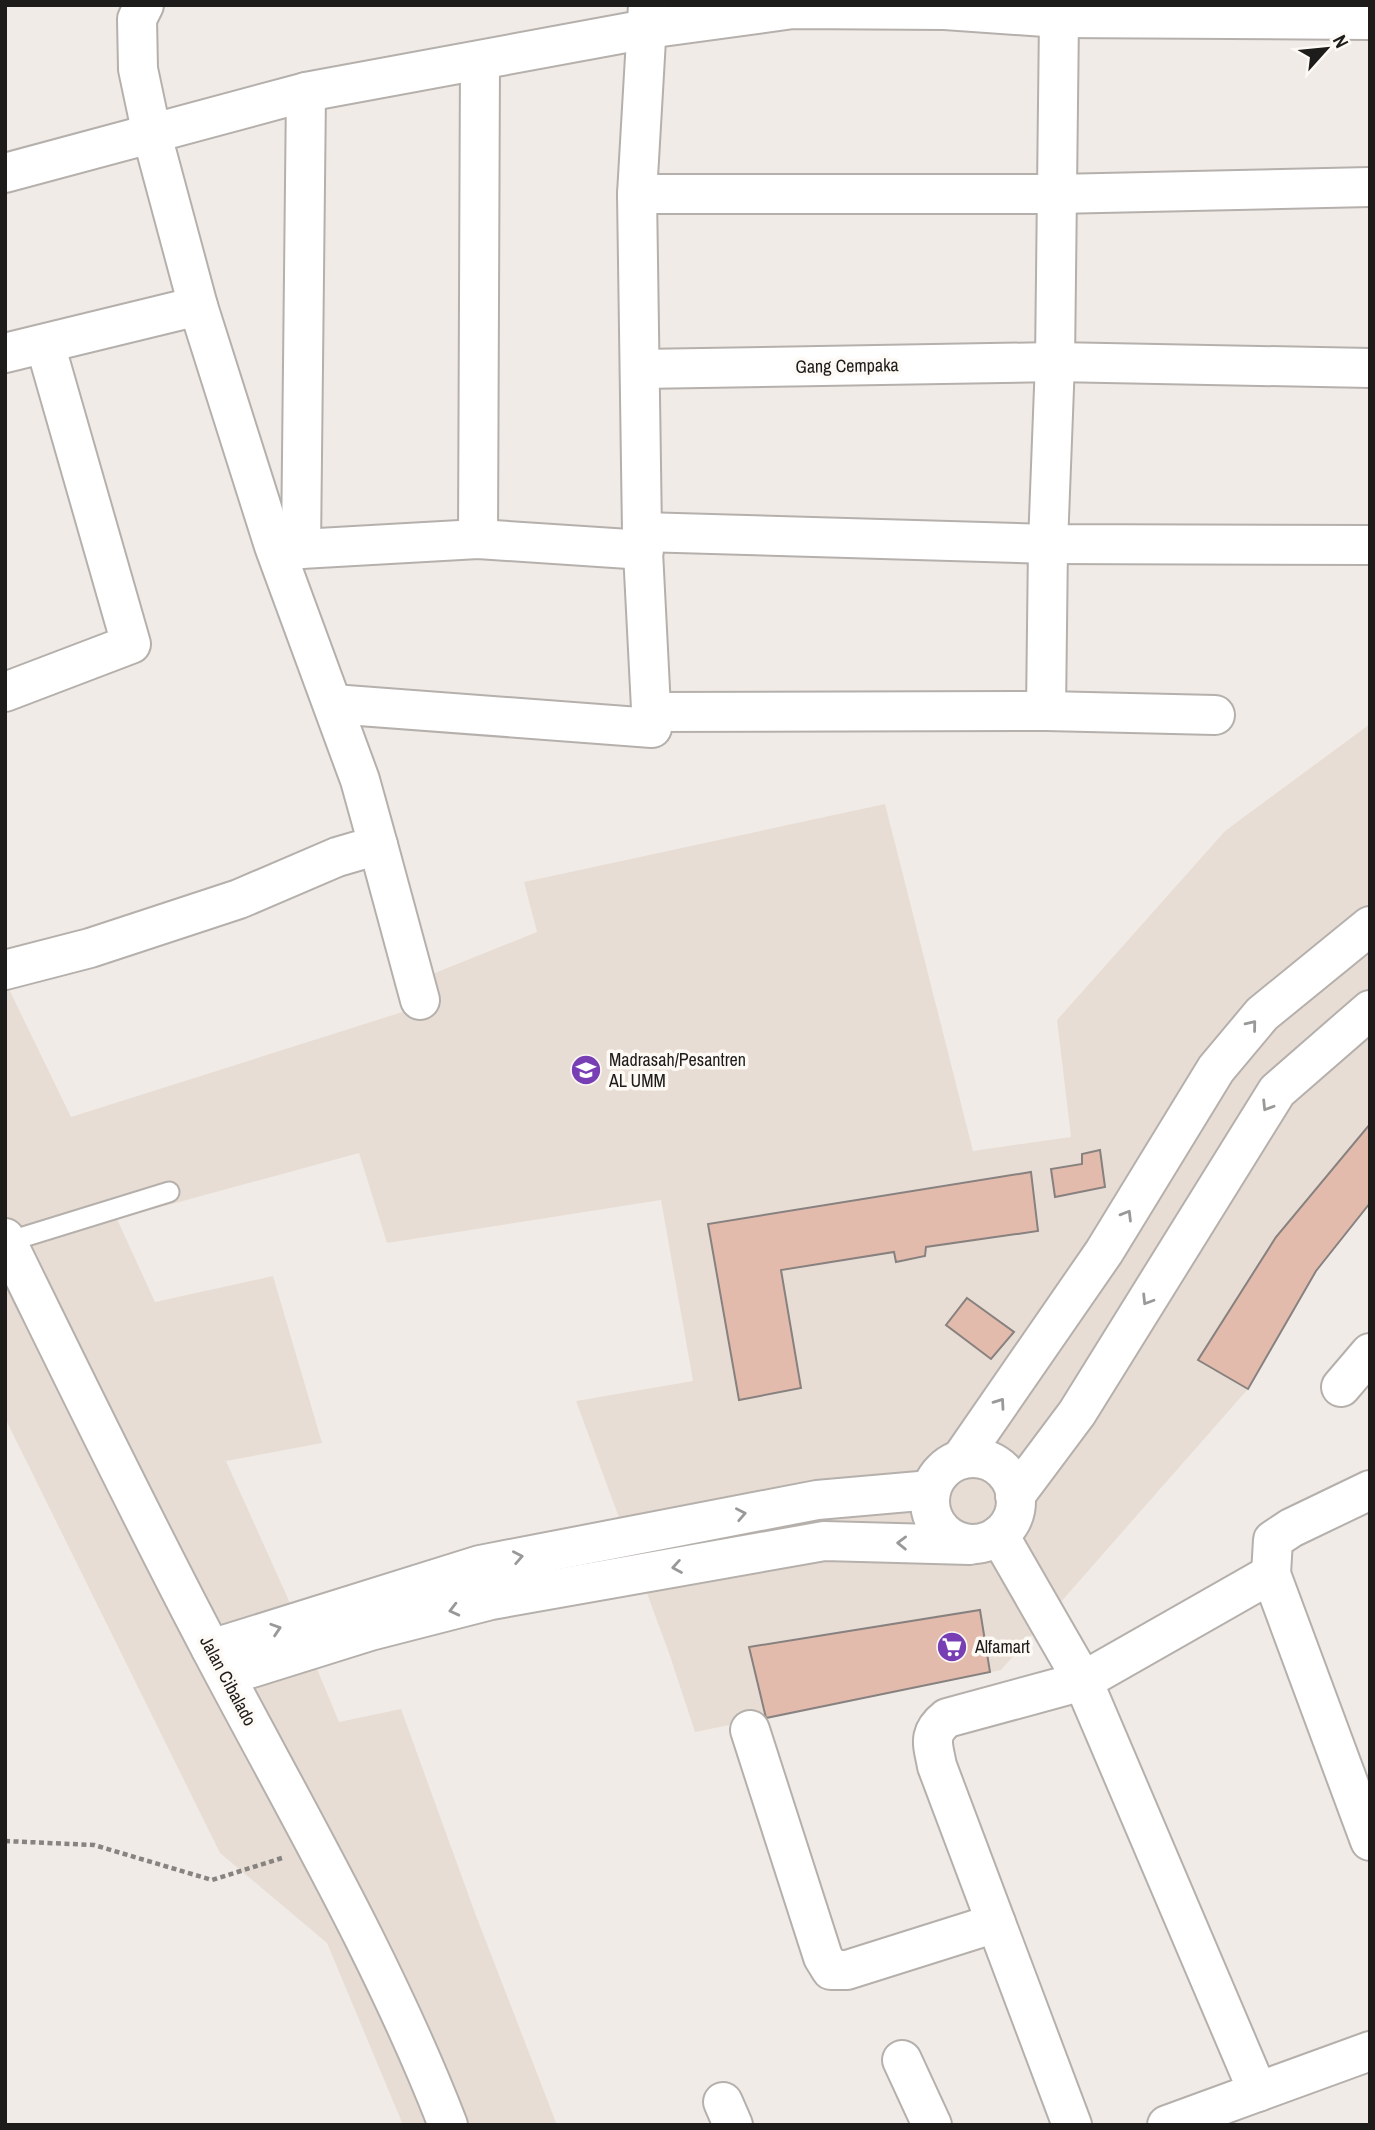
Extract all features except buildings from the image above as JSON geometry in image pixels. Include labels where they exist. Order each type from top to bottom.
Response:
[{"type":"street","points":[[144,5],[137,19],[138,69],[152,135],[198,306],[287,547],[333,704],[360,780],[420,1000]]},
{"type":"street","points":[[5,173],[306,92],[481,61],[648,17],[793,7],[945,10],[1059,18],[1165,12],[1319,13],[1370,20]]},
{"type":"street","points":[[333,704],[652,728],[643,541],[637,194],[648,17]]},
{"type":"street","points":[[1046,711],[1048,544],[1055,362],[1059,18]]},
{"type":"street","points":[[478,539],[481,61]]},
{"type":"street","points":[[287,547],[306,92]]},
{"type":"street","points":[[637,194],[1056,194],[1370,187]]},
{"type":"street","points":[[5,353],[198,306]]},
{"type":"street","points":[[5,692],[131,644],[45,344]]},
{"type":"street","name":"Gang Cempaka","points":[[640,369],[1055,362],[1370,368]]},
{"type":"street","points":[[287,547],[478,539],[1370,545]]},
{"type":"street","points":[[652,712],[1046,711],[1215,715]]},
{"type":"street","points":[[5,970],[90,948],[226,903],[337,857],[377,845]]},
{"type":"street","points":[[961,1460],[1104,1252],[1216,1069],[1262,1014],[1370,926]]},
{"type":"street","points":[[1015,1496],[1077,1413],[1277,1090],[1370,1010]]},
{"type":"street","name":"Jalan Cibalado","points":[[6,1240],[218,1663],[383,1978],[429,2075],[448,2125]]},
{"type":"street","points":[[1342,1387],[1370,1353]]},
{"type":"street","points":[[976,1458],[990,1462],[1002,1470],[1011,1482],[1015,1511],[1009,1525],[985,1540],[956,1541],[943,1532],[934,1520],[930,1505],[931,1490],[937,1476],[948,1466],[961,1460],[976,1458]]},
{"type":"street","points":[[218,1663],[480,1565],[817,1500],[931,1490]]},
{"type":"street","points":[[1370,1490],[1291,1528],[1273,1540],[1271,1574],[1370,1841]]},
{"type":"street","points":[[218,1663],[370,1631],[491,1600],[824,1541],[985,1540]]},
{"type":"street","points":[[985,1540],[1083,1681],[1258,2092]]},
{"type":"street","points":[[1072,2125],[937,1766],[932,1737],[937,1726],[947,1718],[1083,1681],[1271,1574]]},
{"type":"street","points":[[750,1730],[823,1957],[831,1970],[847,1970],[996,1923]]},
{"type":"street","points":[[1167,2125],[1370,2051]]},
{"type":"street","points":[[902,2060],[932,2125]]},
{"type":"lane","points":[[6,1240],[169,1192]]},
{"type":"path","points":[[5,1842],[94,1845],[212,1880],[316,1847]]},
{"type":"shaded area","points":[[1370,724],[1370,1203],[1316,1271],[1248,1389],[1001,1670],[695,1732],[669,1653],[576,1401],[693,1381],[661,1200],[387,1243],[359,1153],[117,1219],[155,1302],[273,1276],[322,1443],[226,1461],[286,1594],[339,1722],[401,1709],[475,1913],[557,2125],[403,2125],[327,1943],[220,1853],[5,1418],[5,981],[71,1117],[434,1002],[425,977],[537,932],[524,882],[885,804],[973,1151],[1071,1137],[1057,1020],[1225,831]]},
{"type":"place","name":"Madrasah/Pesantren AL UMM","points":[[586,1070]]},
{"type":"place","name":"Alfamart","points":[[952,1647]]}]
